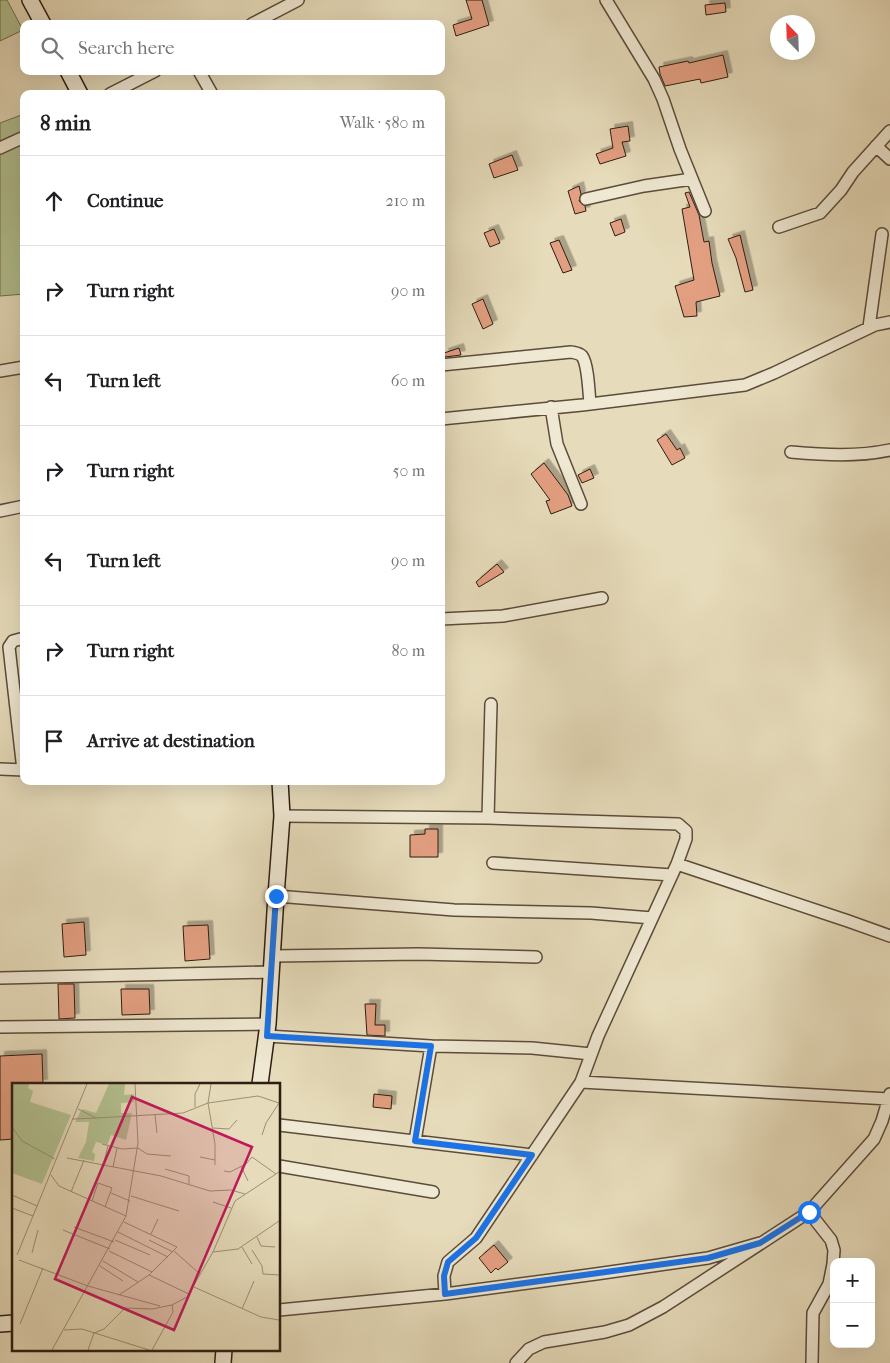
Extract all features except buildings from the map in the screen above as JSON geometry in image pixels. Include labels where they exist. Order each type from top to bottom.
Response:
[{"type":"street","points":[[30,0],[41,20]]},
{"type":"street","points":[[260,20],[298,0]]},
{"type":"street","points":[[606,0],[654,79],[705,211]]},
{"type":"street","points":[[70,75],[78,90]]},
{"type":"street","points":[[118,90],[147,75]]},
{"type":"street","points":[[201,75],[210,90]]},
{"type":"street","points":[[779,227],[820,213],[841,190],[853,172],[890,131]]},
{"type":"street","points":[[0,148],[20,139]]},
{"type":"street","points":[[876,146],[890,159]]},
{"type":"street","points":[[586,199],[644,186],[692,179]]},
{"type":"street","points":[[869,327],[882,234]]},
{"type":"street","points":[[445,419],[590,404],[745,385],[875,324],[890,322]]},
{"type":"street","points":[[445,365],[571,352],[580,354],[584,358],[590,404]]},
{"type":"street","points":[[0,371],[20,368]]},
{"type":"street","points":[[551,407],[557,444],[582,504]]},
{"type":"street","points":[[790,452],[867,455],[890,450]]},
{"type":"street","points":[[0,511],[20,507]]},
{"type":"street","points":[[445,619],[503,616],[602,598]]},
{"type":"street","points":[[20,639],[13,640],[9,647],[20,744]]},
{"type":"street","points":[[488,818],[491,704]]},
{"type":"street","points":[[0,769],[20,770]]},
{"type":"street","points":[[260,1083],[268,1030],[272,972],[282,816],[280,785]]},
{"type":"street","points":[[282,816],[488,818],[678,824],[686,832],[686,839],[677,864],[591,1054],[581,1082],[476,1238],[448,1262],[444,1276],[445,1294]]},
{"type":"street","points":[[493,863],[672,875]]},
{"type":"street","points":[[677,864],[890,936]]},
{"type":"street","points":[[276,896],[454,910],[591,913],[652,918]]},
{"type":"street","points":[[272,956],[420,954],[536,957]]},
{"type":"street","points":[[0,978],[272,972]]},
{"type":"street","points":[[0,1027],[268,1030],[431,1046],[532,1048],[591,1054]]},
{"type":"street","points":[[415,1141],[431,1046]]},
{"type":"street","points":[[516,1363],[529,1349],[544,1342],[605,1332],[629,1325],[663,1307],[809,1212],[874,1139],[889,1097],[581,1082]]},
{"type":"street","points":[[280,1125],[532,1155]]},
{"type":"street","points":[[280,1166],[433,1192]]},
{"type":"street","points":[[809,1212],[831,1240],[834,1250],[829,1284],[813,1313],[812,1363]]},
{"type":"street","points":[[280,1310],[445,1294],[708,1258],[760,1243]]},
{"type":"street","points":[[223,1363],[224,1350]]},
{"type":"green space","points":[[0,0],[7,0],[20,24],[20,31],[0,41]]},
{"type":"green space","points":[[20,116],[20,294],[0,296],[0,123]]},
{"type":"route","points":[[276,896],[267,1036],[431,1046],[415,1141],[532,1155],[476,1238],[448,1262],[444,1276],[445,1294],[708,1258],[760,1243],[809,1212]]}]
